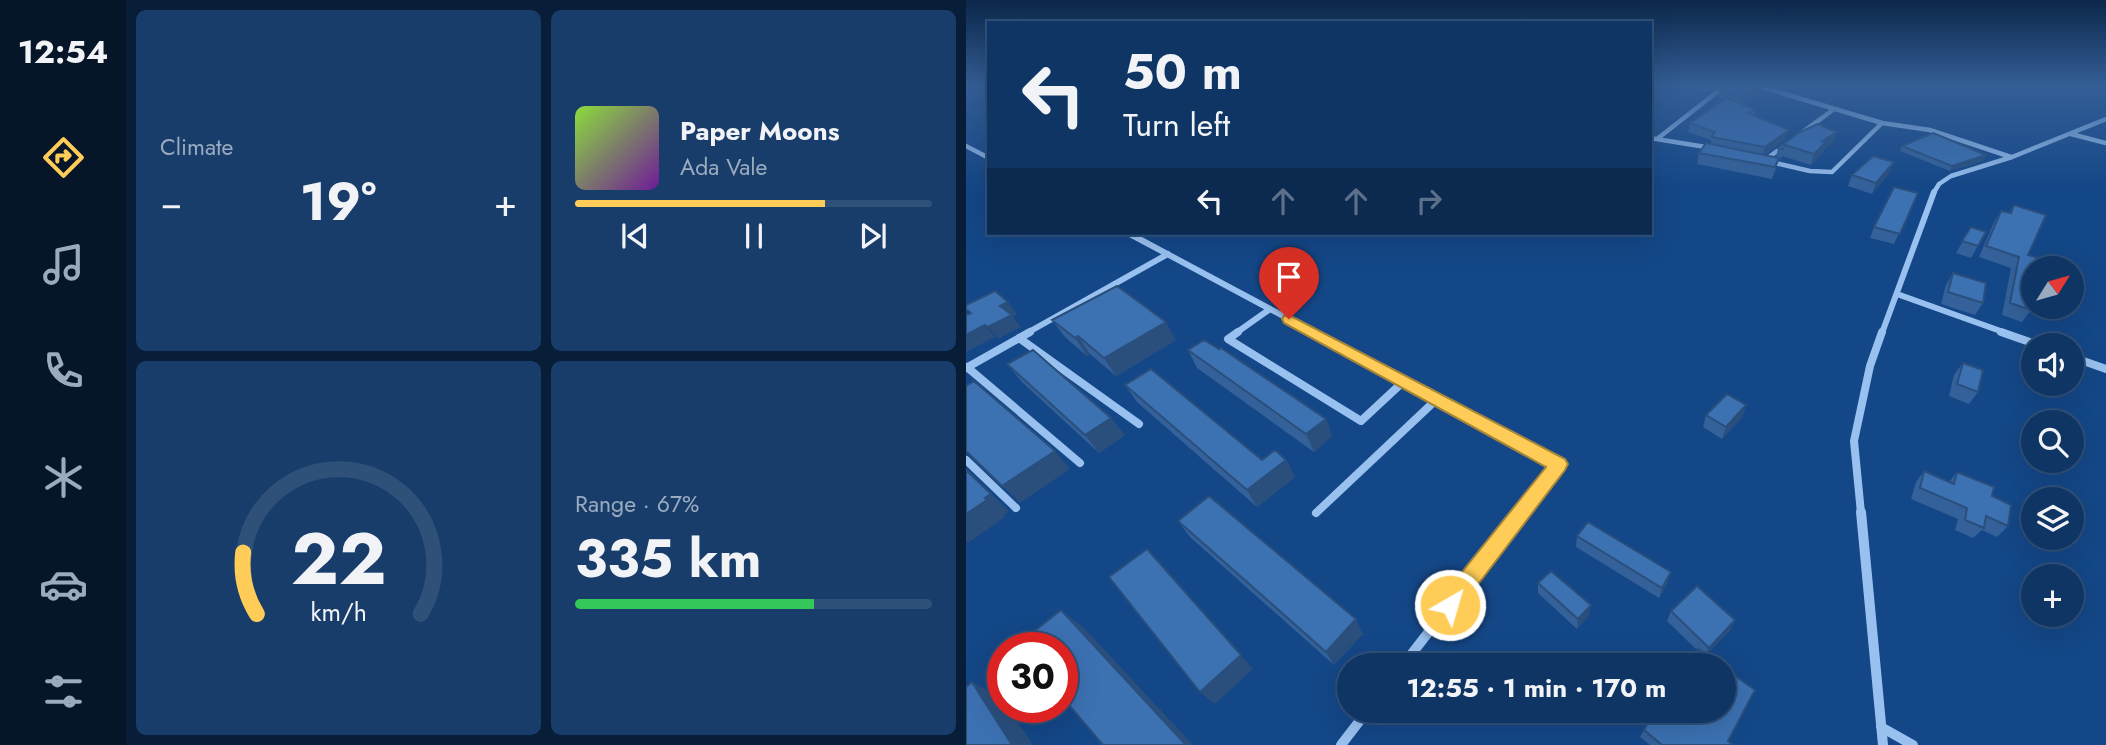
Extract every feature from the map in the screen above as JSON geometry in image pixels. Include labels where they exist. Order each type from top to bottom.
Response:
[{"type":"street","points":[[1657,139],[1679,120]]},
{"type":"street","points":[[1765,160],[1819,120]]},
{"type":"street","points":[[1871,120],[1930,130],[2012,157]]},
{"type":"street","points":[[1883,745],[1854,441],[1870,366],[1932,195],[1939,184],[1951,176],[2012,157],[2104,120]]},
{"type":"street","points":[[1754,158],[1810,172],[1832,172],[1882,123]]},
{"type":"street","points":[[2070,134],[2106,144]]},
{"type":"street","points":[[1652,138],[1721,150]]},
{"type":"street","points":[[966,146],[987,157]]},
{"type":"street","points":[[1132,235],[1559,464],[1412,653]]},
{"type":"street","points":[[1080,463],[966,367],[1168,254]]},
{"type":"street","points":[[1897,294],[2021,339]]},
{"type":"street","points":[[1270,309],[1228,339],[1361,421],[1404,381]]},
{"type":"street","points":[[1019,338],[1139,424]]},
{"type":"street","points":[[2084,361],[2106,369]]},
{"type":"street","points":[[1316,513],[1437,399]]},
{"type":"street","points":[[966,460],[1016,508]]},
{"type":"street","points":[[1341,745],[1358,723]]},
{"type":"street","points":[[1881,727],[1913,745]]},
{"type":"building","points":[[1695,120],[1764,120],[1789,130],[1765,147],[1712,137],[1715,132],[1690,123]]},
{"type":"building","points":[[1817,124],[1837,132],[1822,141],[1826,142],[1814,154],[1785,145],[1783,149],[1778,148],[1800,132]]},
{"type":"building","points":[[1933,133],[1986,155],[1952,166],[1902,146]]},
{"type":"building","points":[[1706,143],[1779,158],[1775,167],[1699,153]]},
{"type":"building","points":[[1873,156],[1894,162],[1876,183],[1852,175]]},
{"type":"building","points":[[1894,187],[1918,193],[1900,234],[1874,227]]},
{"type":"building","points":[[2014,205],[2046,215],[2028,255],[2031,256],[2021,256],[2021,307],[2010,303],[2019,257],[1986,246],[2001,211],[2011,213]]},
{"type":"building","points":[[1971,227],[1986,232],[1978,246],[1962,241]]},
{"type":"building","points":[[1953,273],[1986,283],[1983,303],[1948,292]]},
{"type":"building","points":[[1117,286],[1166,322],[1104,358],[1078,336],[1075,338],[1052,320]]},
{"type":"building","points":[[995,291],[1008,302],[1000,306],[1012,315],[966,335],[966,315],[971,313],[966,309],[966,305]]},
{"type":"building","points":[[1204,340],[1221,348],[1326,419],[1306,434],[1188,350]]},
{"type":"building","points":[[1033,350],[1111,418],[1085,435],[1007,364]]},
{"type":"building","points":[[1963,363],[1983,370],[1978,392],[1957,384]]},
{"type":"building","points":[[1151,369],[1262,460],[1275,450],[1286,460],[1247,490],[1125,385]]},
{"type":"building","points":[[974,381],[1055,451],[1002,486],[966,451],[966,386]]},
{"type":"building","points":[[1727,394],[1746,405],[1726,427],[1706,415]]},
{"type":"building","points":[[966,470],[991,494],[985,498],[987,500],[966,514]]},
{"type":"building","points":[[1924,471],[1954,484],[1957,472],[1994,487],[1992,496],[2011,505],[2008,526],[1986,516],[1984,528],[1965,520],[1967,508],[1920,488]]},
{"type":"building","points":[[1209,496],[1356,619],[1326,652],[1178,521]]},
{"type":"building","points":[[1588,522],[1671,572],[1662,588],[1577,536]]},
{"type":"building","points":[[1147,549],[1241,655],[1200,692],[1109,577]]},
{"type":"building","points":[[1551,571],[1591,605],[1578,619],[1538,583]]},
{"type":"building","points":[[1697,586],[1735,620],[1709,648],[1671,611]]},
{"type":"building","points":[[1061,610],[1186,745],[1103,745],[1078,716],[1078,632],[1033,632]]},
{"type":"building","points":[[1736,677],[1755,690],[1728,741],[1733,745],[1662,745],[1644,730],[1648,723],[1736,723]]},
{"type":"building","points":[[972,682],[987,706],[987,723],[998,723],[1012,745],[966,745],[966,687]]},
{"type":"route","points":[[1289,319],[1559,464],[1450,605]]}]
